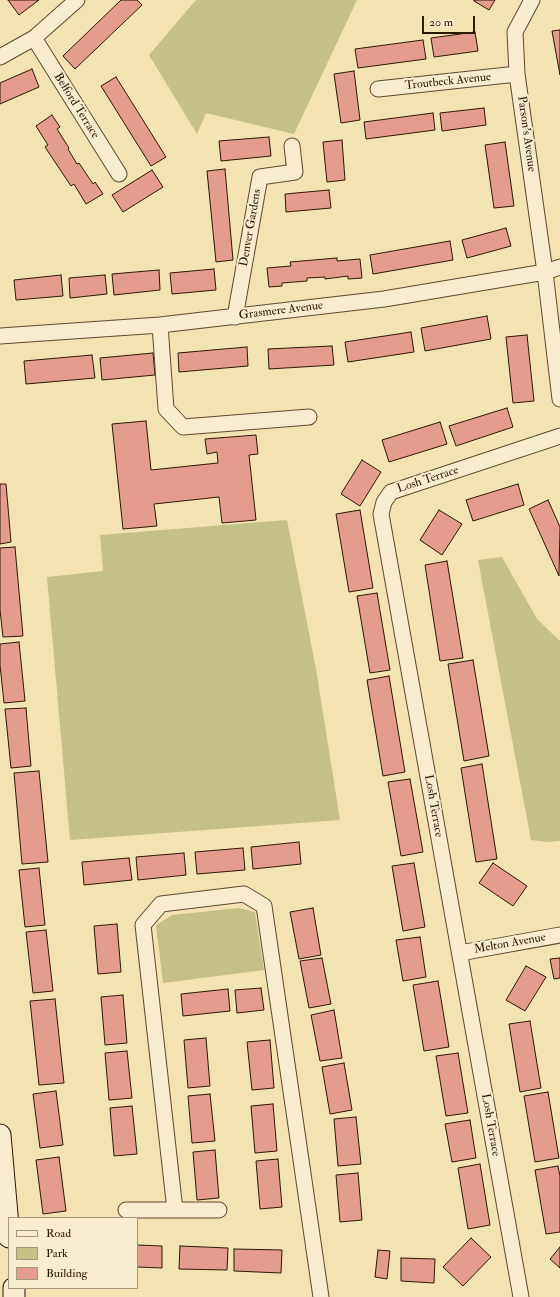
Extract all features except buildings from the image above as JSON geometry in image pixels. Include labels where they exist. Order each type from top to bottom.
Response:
[{"type":"street","points":[[0,57],[34,38],[77,0]]},
{"type":"street","name":"Parson's Avenue","points":[[532,0],[515,32],[517,74],[545,272],[560,399]]},
{"type":"street","name":"Belford Terrace","points":[[34,38],[119,174]]},
{"type":"street","name":"Troutbeck Avenue","points":[[378,89],[517,74]]},
{"type":"street","name":"Denver Gardens","points":[[235,317],[260,177],[295,172],[292,146]]},
{"type":"street","name":"Grasmere Avenue","points":[[0,336],[160,325],[384,299],[545,272],[560,267]]},
{"type":"street","points":[[160,325],[166,409],[183,427],[309,417]]},
{"type":"street","name":"Losh Terrace","points":[[521,1297],[381,514],[384,502],[391,492],[560,436]]},
{"type":"street","points":[[175,1210],[143,925],[161,904],[244,894],[264,906],[321,1297]]},
{"type":"street","name":"Melton Avenue","points":[[460,954],[560,935]]},
{"type":"street","points":[[0,1135],[8,1226]]},
{"type":"street","points":[[126,1210],[219,1210]]},
{"type":"green space","points":[[196,0],[357,0],[294,134],[206,113],[197,134],[149,55]]},
{"type":"green space","points":[[287,520],[316,669],[340,820],[70,840],[47,577],[103,571],[100,535]]},
{"type":"green space","points":[[502,557],[537,619],[560,641],[560,841],[547,842],[531,840],[478,560]]},
{"type":"green space","points":[[239,908],[255,912],[264,970],[163,983],[156,925],[172,915]]}]
